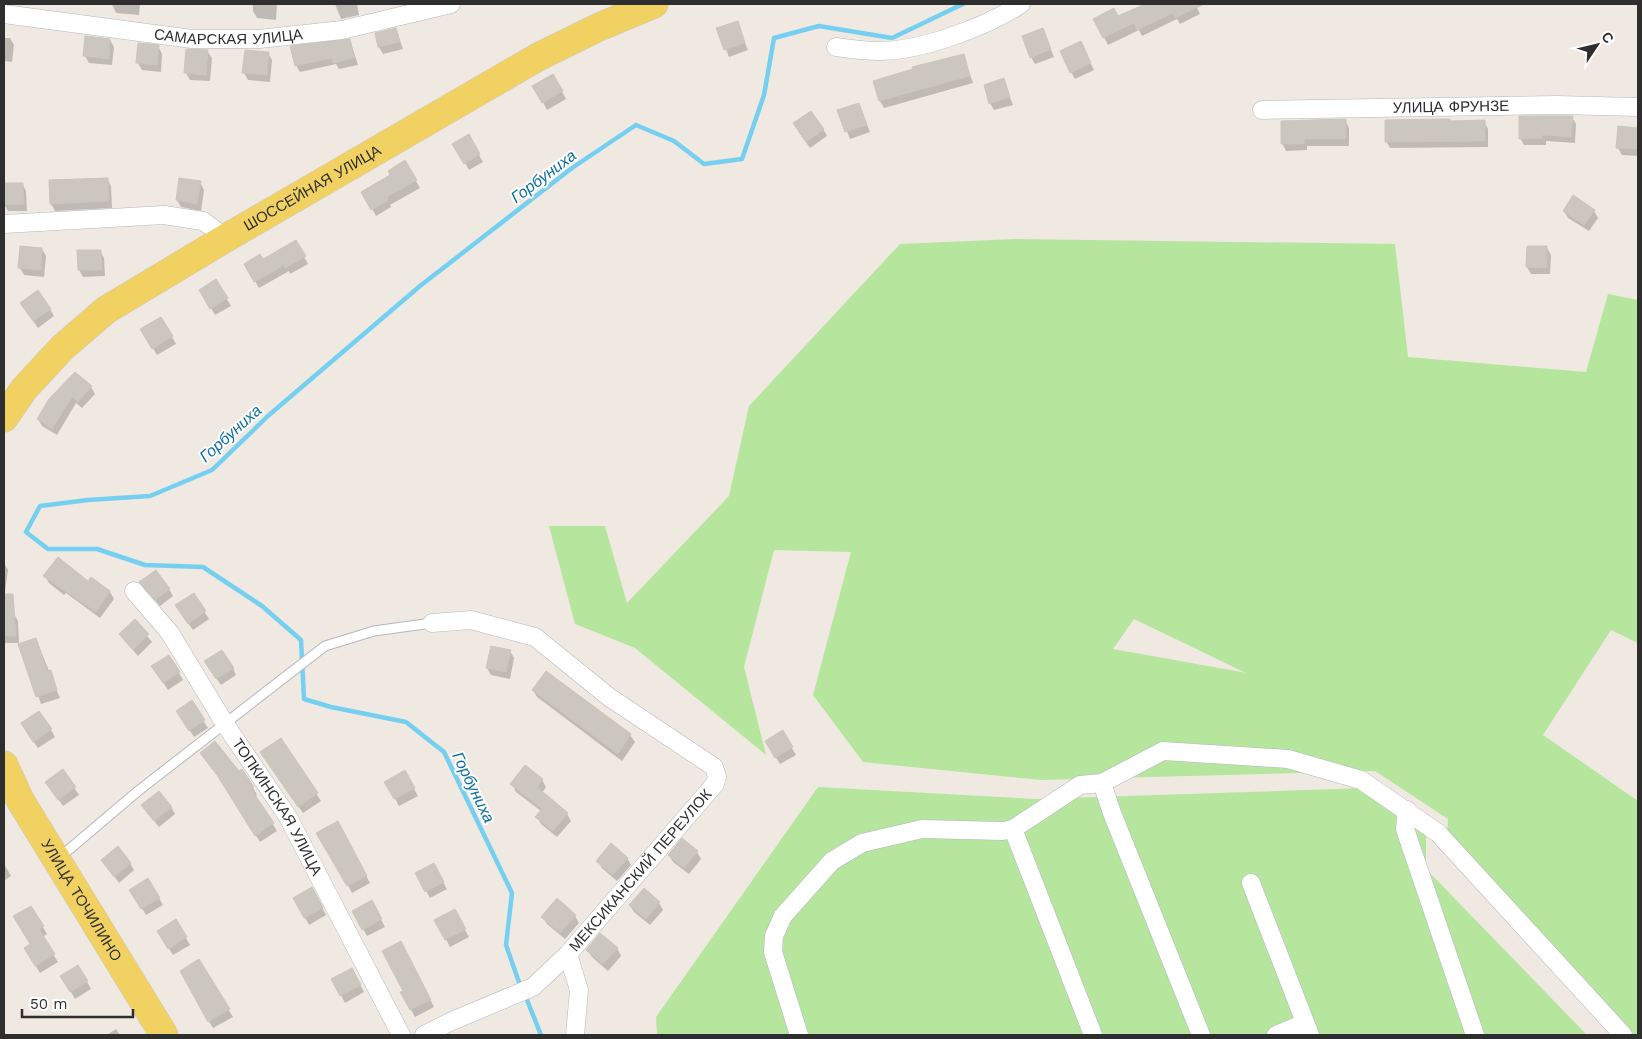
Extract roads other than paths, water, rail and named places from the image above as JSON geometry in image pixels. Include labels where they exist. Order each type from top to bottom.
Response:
[{"type":"main road","name":"ШОССЕЙНАЯ УЛИЦА","points":[[4,418],[24,389],[62,348],[106,310],[538,57],[599,27],[654,4]]},
{"type":"main road","name":"УЛИЦА ТОЧИЛИНО","points":[[4,764],[20,800],[164,1035]]},
{"type":"street","name":"САМАРСКАЯ УЛИЦА","points":[[4,14],[192,39],[259,38],[342,30],[451,4]]},
{"type":"street","points":[[836,47],[879,51],[912,48],[1005,14],[1021,4]]},
{"type":"street","name":"УЛИЦА ФРУНЗЕ","points":[[1262,110],[1557,105],[1638,107]]},
{"type":"street","points":[[4,224],[164,215],[203,221],[226,238]]},
{"type":"street","name":"ТОПКИНСКАЯ УЛИЦА","points":[[134,591],[170,633],[225,724],[288,817],[401,1035]]},
{"type":"street","name":"МЕКСИКАНСКИЙ ПЕРЕУЛОК","points":[[424,1035],[452,1021],[504,1002],[533,988],[568,954],[715,784],[717,777],[714,767],[609,697],[536,636],[471,620],[432,623]]},
{"type":"street","points":[[799,1035],[773,952],[774,936],[783,916],[832,861],[862,844],[922,829],[1004,831],[1013,829],[1080,785],[1102,783],[1164,751],[1288,759],[1361,780],[1438,833],[1623,1035]]},
{"type":"street","points":[[1102,783],[1112,813],[1201,1035]]},
{"type":"street","points":[[1407,810],[1405,830],[1475,1035]]},
{"type":"street","points":[[1013,829],[1093,1035]]},
{"type":"street","points":[[1251,883],[1308,1029],[1276,1035]]},
{"type":"street","points":[[568,954],[579,990],[575,1035]]},
{"type":"lane","points":[[56,860],[138,790],[325,646],[374,631],[432,623]]},
{"type":"waterway","name":"Горбуниха","points":[[521,988],[506,945],[512,893],[444,752],[406,722],[331,707],[304,699],[301,640],[262,606],[203,567],[145,565],[97,549],[48,549],[26,532],[40,506],[88,500],[150,496],[212,470],[269,415],[420,286],[572,168],[636,125],[674,141],[704,164],[742,159],[764,95],[774,38],[819,26],[892,38],[963,4]]},
{"type":"waterway","name":"Горбуниха","points":[[525,995],[541,1035]]}]
